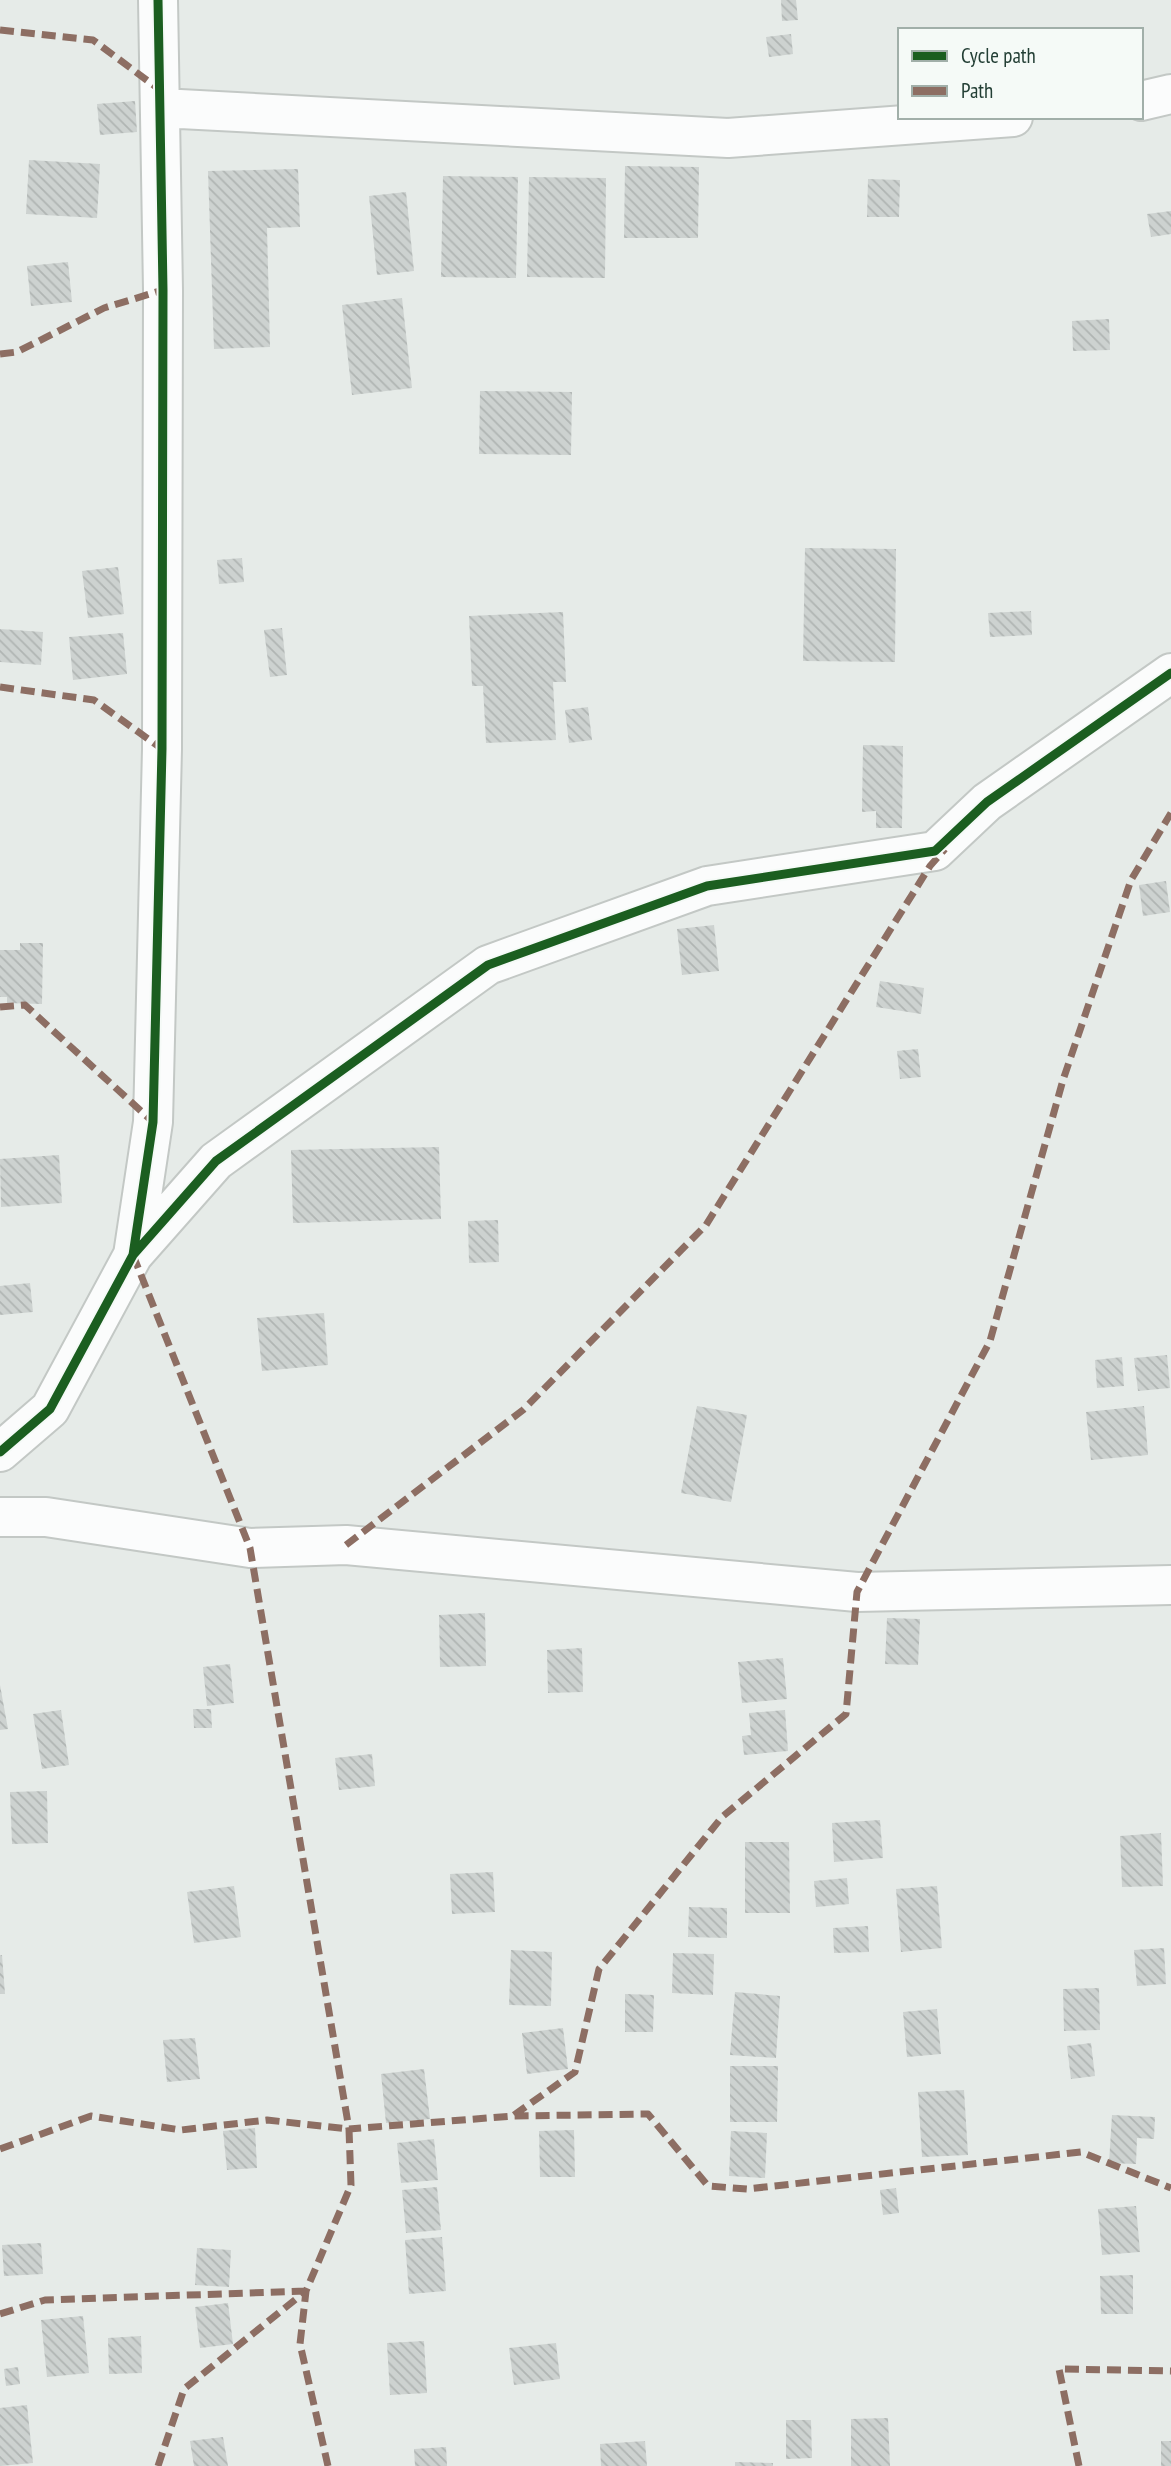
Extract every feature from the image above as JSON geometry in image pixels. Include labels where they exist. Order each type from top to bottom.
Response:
[{"type":"street","points":[[133,1255],[153,1122],[162,749],[161,108],[158,0]]},
{"type":"street","points":[[1143,101],[1171,94]]},
{"type":"street","points":[[161,108],[728,138],[986,119]]},
{"type":"street","points":[[0,1452],[50,1409],[133,1255],[216,1161],[488,965],[707,886],[934,851],[986,802],[1171,673]]},
{"type":"street","points":[[0,1517],[46,1517],[250,1548],[346,1545],[857,1592],[1171,1585]]},
{"type":"building","points":[[781,0],[796,0],[798,20],[782,21]]},
{"type":"building","points":[[791,34],[793,54],[769,57],[766,37]]},
{"type":"building","points":[[135,101],[137,132],[100,135],[97,104]]},
{"type":"building","points":[[29,160],[100,164],[97,218],[26,214]]},
{"type":"building","points":[[625,166],[699,167],[698,238],[624,238]]},
{"type":"building","points":[[298,169],[300,227],[267,228],[270,347],[214,349],[208,171]]},
{"type":"building","points":[[443,176],[518,177],[516,278],[441,277]]},
{"type":"building","points":[[529,177],[606,178],[605,278],[527,277]]},
{"type":"building","points":[[868,179],[900,180],[899,217],[867,217]]},
{"type":"building","points":[[406,192],[414,271],[377,275],[369,196]]},
{"type":"building","points":[[1171,211],[1171,234],[1151,237],[1147,214]]},
{"type":"building","points":[[68,262],[72,302],[31,306],[27,266]]},
{"type":"building","points":[[402,298],[412,388],[352,395],[342,305]]},
{"type":"building","points":[[1109,319],[1110,350],[1073,351],[1072,321]]},
{"type":"building","points":[[480,391],[572,392],[571,455],[479,454]]},
{"type":"building","points":[[805,548],[896,549],[895,662],[803,661]]},
{"type":"building","points":[[242,558],[244,582],[219,584],[217,560]]},
{"type":"building","points":[[118,567],[124,614],[88,618],[82,571]]},
{"type":"building","points":[[1031,611],[1032,635],[990,637],[988,613]]},
{"type":"building","points":[[563,612],[566,682],[553,682],[556,740],[486,743],[483,686],[472,686],[469,616]]},
{"type":"building","points":[[282,628],[287,675],[270,677],[264,630]]},
{"type":"building","points":[[0,629],[43,632],[41,665],[0,662]]},
{"type":"building","points":[[123,633],[127,674],[73,680],[69,637]]},
{"type":"building","points":[[588,707],[592,740],[569,743],[565,710]]},
{"type":"building","points":[[863,745],[903,746],[902,828],[876,828],[876,811],[862,812]]},
{"type":"building","points":[[1166,881],[1170,912],[1143,916],[1139,885]]},
{"type":"building","points":[[714,925],[719,971],[682,975],[677,929]]},
{"type":"building","points":[[20,943],[43,943],[42,1004],[7,1003],[7,997],[0,997],[0,950],[20,950]]},
{"type":"building","points":[[880,981],[924,988],[921,1014],[876,1007]]},
{"type":"building","points":[[918,1049],[921,1077],[900,1079],[897,1051]]},
{"type":"building","points":[[439,1147],[441,1219],[293,1223],[291,1150]]},
{"type":"building","points":[[59,1155],[62,1203],[1,1207],[0,1159]]},
{"type":"building","points":[[498,1220],[499,1262],[469,1263],[468,1221]]},
{"type":"building","points":[[30,1283],[33,1312],[0,1315],[0,1286]]},
{"type":"building","points":[[324,1313],[328,1365],[262,1371],[257,1318]]},
{"type":"building","points":[[1167,1355],[1170,1388],[1138,1391],[1134,1358]]},
{"type":"building","points":[[1122,1357],[1124,1386],[1097,1388],[1095,1360]]},
{"type":"building","points":[[697,1406],[747,1415],[731,1502],[681,1493]]},
{"type":"building","points":[[1144,1406],[1148,1455],[1091,1460],[1086,1412]]},
{"type":"building","points":[[485,1613],[486,1666],[440,1667],[439,1615]]},
{"type":"building","points":[[887,1618],[920,1619],[918,1665],[885,1664]]},
{"type":"building","points":[[582,1648],[583,1692],[548,1693],[547,1650]]},
{"type":"building","points":[[783,1658],[787,1699],[742,1703],[738,1662]]},
{"type":"building","points":[[230,1664],[234,1703],[207,1706],[203,1667]]},
{"type":"building","points":[[0,1685],[8,1729],[0,1730]]},
{"type":"building","points":[[193,1709],[211,1709],[212,1728],[194,1728]]},
{"type":"building","points":[[61,1710],[69,1765],[42,1769],[33,1714]]},
{"type":"building","points":[[785,1710],[788,1751],[744,1755],[742,1736],[751,1735],[749,1713]]},
{"type":"building","points":[[372,1754],[375,1786],[339,1790],[335,1758]]},
{"type":"building","points":[[47,1791],[48,1843],[12,1844],[10,1792]]},
{"type":"building","points":[[880,1820],[883,1858],[834,1862],[832,1823]]},
{"type":"building","points":[[1161,1833],[1163,1886],[1122,1887],[1120,1836]]},
{"type":"building","points":[[745,1842],[789,1842],[790,1913],[745,1913]]},
{"type":"building","points":[[493,1872],[495,1912],[452,1914],[450,1874]]},
{"type":"building","points":[[847,1878],[849,1904],[816,1907],[814,1881]]},
{"type":"building","points":[[234,1886],[241,1937],[194,1943],[187,1892]]},
{"type":"building","points":[[937,1886],[942,1948],[901,1952],[896,1889]]},
{"type":"building","points":[[689,1907],[727,1908],[727,1938],[688,1937]]},
{"type":"building","points":[[868,1926],[869,1952],[834,1953],[833,1928]]},
{"type":"building","points":[[1164,1948],[1166,1984],[1137,1986],[1134,1950]]},
{"type":"building","points":[[511,1950],[552,1952],[551,2006],[509,2005]]},
{"type":"building","points":[[673,1953],[714,1954],[713,1995],[672,1993]]},
{"type":"building","points":[[2,1955],[5,1994],[0,1994]]},
{"type":"building","points":[[1099,1988],[1100,2030],[1064,2031],[1063,1989]]},
{"type":"building","points":[[735,1992],[780,1996],[776,2058],[730,2055]]},
{"type":"building","points":[[625,1994],[654,1995],[653,2032],[625,2032]]},
{"type":"building","points":[[937,2009],[941,2054],[907,2057],[903,2012]]},
{"type":"building","points":[[563,2028],[568,2069],[527,2074],[522,2033]]},
{"type":"building","points":[[195,2038],[200,2079],[167,2082],[163,2040]]},
{"type":"building","points":[[1091,2043],[1095,2076],[1071,2079],[1067,2046]]},
{"type":"building","points":[[730,2066],[778,2066],[777,2122],[730,2122]]},
{"type":"building","points":[[424,2069],[430,2119],[386,2123],[381,2074]]},
{"type":"building","points":[[964,2090],[968,2155],[922,2157],[918,2092]]},
{"type":"building","points":[[1112,2115],[1155,2117],[1154,2139],[1137,2138],[1136,2164],[1109,2163]]},
{"type":"building","points":[[255,2128],[257,2168],[227,2170],[223,2131]]},
{"type":"building","points":[[574,2130],[575,2177],[540,2177],[539,2131]]},
{"type":"building","points":[[731,2131],[767,2133],[765,2178],[729,2176]]},
{"type":"building","points":[[434,2139],[438,2180],[401,2183],[397,2143]]},
{"type":"building","points":[[437,2187],[441,2230],[406,2233],[402,2190]]},
{"type":"building","points":[[896,2188],[899,2213],[883,2215],[880,2190]]},
{"type":"building","points":[[1136,2206],[1140,2252],[1102,2255],[1098,2209]]},
{"type":"building","points":[[442,2237],[446,2291],[409,2294],[405,2240]]},
{"type":"building","points":[[41,2243],[43,2274],[4,2276],[2,2245]]},
{"type":"building","points":[[197,2248],[231,2250],[229,2287],[195,2285]]},
{"type":"building","points":[[1133,2275],[1133,2314],[1101,2314],[1100,2276]]},
{"type":"building","points":[[228,2303],[233,2344],[200,2348],[195,2307]]},
{"type":"building","points":[[83,2316],[89,2373],[47,2377],[41,2320]]},
{"type":"building","points":[[141,2336],[142,2373],[109,2374],[108,2338]]},
{"type":"building","points":[[424,2341],[427,2393],[390,2395],[387,2343]]},
{"type":"building","points":[[556,2343],[560,2379],[514,2385],[509,2348]]},
{"type":"building","points":[[18,2367],[20,2384],[6,2386],[4,2369]]},
{"type":"building","points":[[27,2405],[33,2463],[0,2466],[0,2408]]},
{"type":"building","points":[[888,2418],[890,2466],[851,2466],[851,2419]]},
{"type":"building","points":[[786,2420],[811,2420],[812,2458],[786,2459]]},
{"type":"building","points":[[223,2437],[228,2466],[194,2466],[190,2441]]},
{"type":"building","points":[[645,2441],[647,2466],[601,2466],[600,2444]]},
{"type":"building","points":[[1161,2441],[1171,2441],[1171,2466],[1161,2466]]},
{"type":"building","points":[[446,2447],[447,2466],[415,2466],[414,2449]]},
{"type":"building","points":[[735,2462],[773,2463],[773,2466],[735,2466]]},
{"type":"marked path","points":[[0,30],[93,40],[160,90]]},
{"type":"marked path","points":[[0,354],[17,352],[104,308],[163,290]]},
{"type":"marked path","points":[[0,687],[94,700],[162,749]]},
{"type":"marked path","points":[[514,2115],[575,2072],[599,1969],[722,1817],[846,1714],[857,1592],[990,1341],[1063,1080],[1131,880],[1171,813]]},
{"type":"marked path","points":[[346,1545],[523,1410],[706,1225],[930,866],[945,849]]},
{"type":"marked path","points":[[0,1007],[25,1005],[153,1122]]},
{"type":"marked path","points":[[133,1255],[250,1548],[349,2129],[513,2116],[648,2114],[708,2186],[747,2189],[1081,2152],[1171,2188]]},
{"type":"marked path","points":[[0,2149],[91,2116],[181,2130],[267,2120],[349,2129],[351,2185],[306,2291],[300,2344],[328,2466]]},
{"type":"marked path","points":[[0,2314],[45,2300],[306,2291]]},
{"type":"marked path","points":[[158,2466],[184,2389],[306,2291]]},
{"type":"marked path","points":[[1079,2466],[1059,2369],[1171,2371]]},
{"type":"cycle path","points":[[0,1452],[50,1409],[133,1255],[153,1122],[162,749],[163,290],[158,0]]},
{"type":"cycle path","points":[[133,1255],[216,1161],[488,965],[707,886],[935,851],[987,802],[1171,673]]}]
